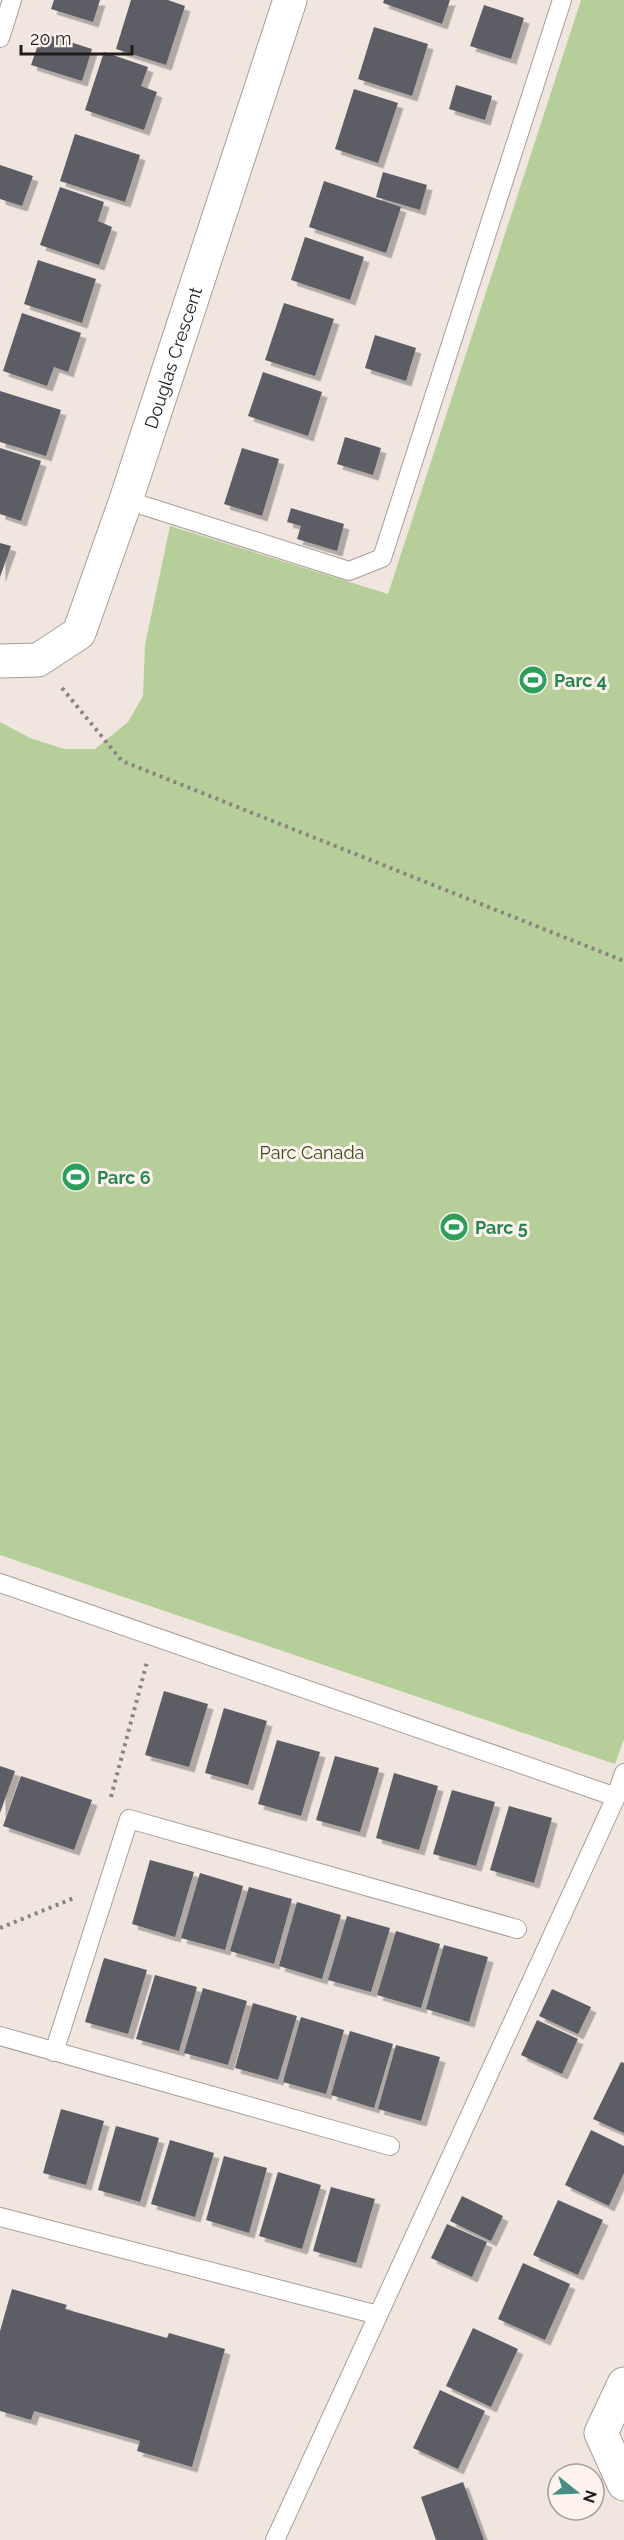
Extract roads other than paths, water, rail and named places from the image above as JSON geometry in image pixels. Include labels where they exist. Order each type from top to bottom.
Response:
[{"type":"street","name":"Douglas Crescent","points":[[0,661],[38,660],[79,633],[126,500],[290,0]]},
{"type":"street","points":[[624,2384],[601,2433],[624,2484]]},
{"type":"lane","points":[[0,38],[12,0]]},
{"type":"lane","points":[[126,500],[349,571],[381,558],[562,0]]},
{"type":"lane","points":[[0,1582],[616,1797]]},
{"type":"lane","points":[[276,2540],[616,1797],[624,1773]]},
{"type":"lane","points":[[54,2052],[129,1819],[517,1929]]},
{"type":"lane","points":[[0,2036],[390,2146]]},
{"type":"lane","points":[[0,2217],[378,2315]]},
{"type":"place","name":"Parc 4","points":[[533,680]]},
{"type":"place","name":"Parc 6","points":[[76,1177]]},
{"type":"place","name":"Parc 5","points":[[454,1227]]},
{"type":"park label","name":"Parc Canada","points":[[312,1152]]}]
